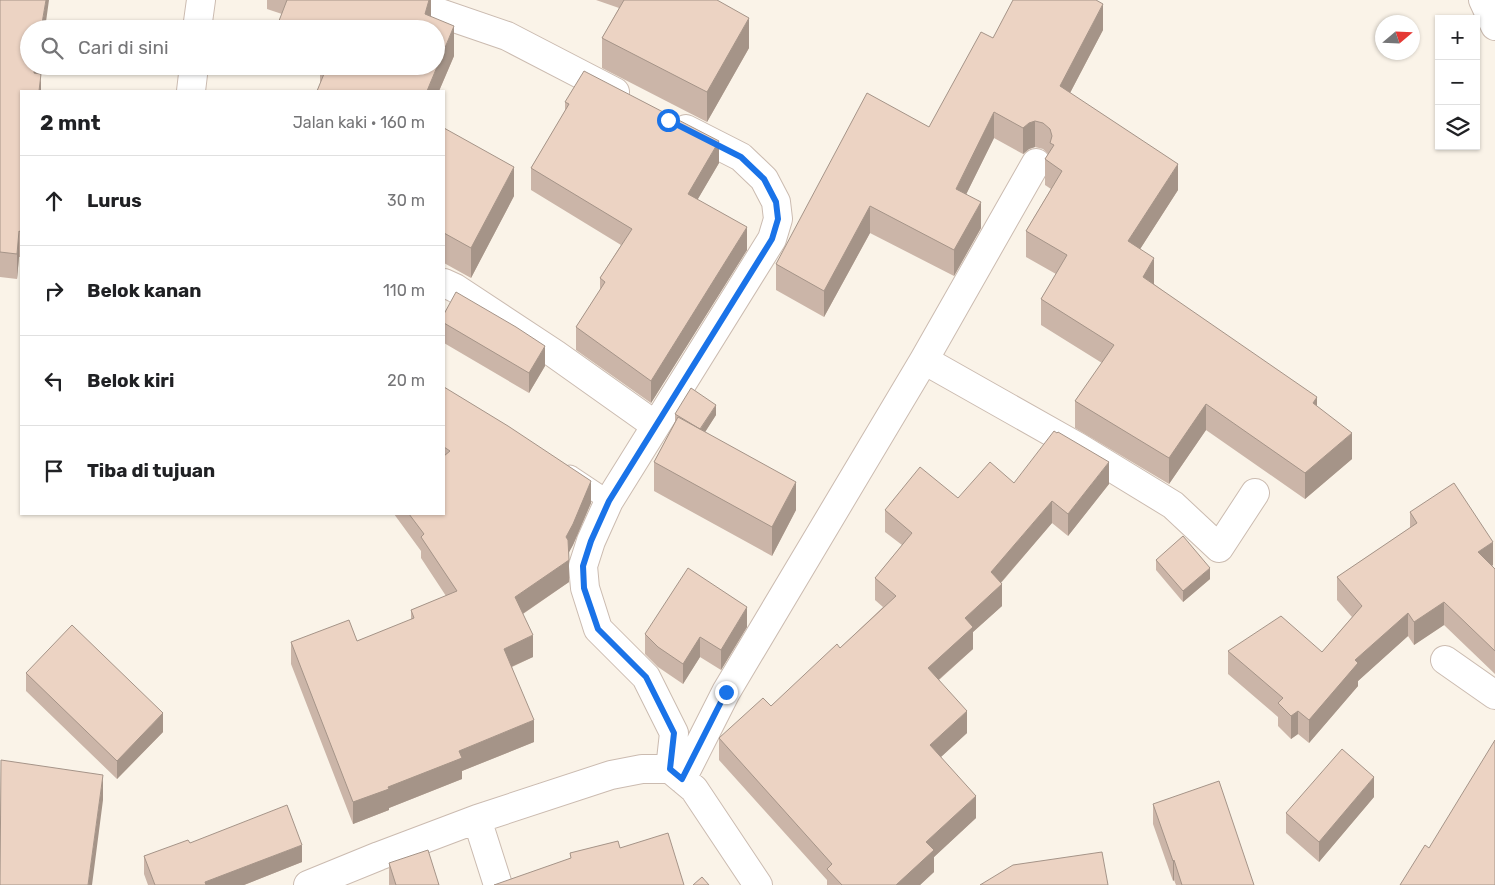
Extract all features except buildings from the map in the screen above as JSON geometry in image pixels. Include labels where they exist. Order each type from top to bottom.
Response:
[{"type":"street","points":[[198,20],[200,0]]},
{"type":"street","points":[[402,0],[507,36],[634,102]]},
{"type":"street","points":[[1483,0],[1495,26]]},
{"type":"street","points":[[191,90],[193,75]]},
{"type":"street","points":[[668,120],[741,157],[764,179],[776,202],[778,219],[772,239],[609,501],[591,541],[583,566],[584,588],[598,629],[646,677],[674,733],[676,774]]},
{"type":"street","points":[[676,774],[924,360],[1036,163]]},
{"type":"street","points":[[445,283],[455,288],[555,354],[655,425]]},
{"type":"street","points":[[924,360],[1078,447],[1173,505],[1219,548],[1255,493]]},
{"type":"street","points":[[1445,660],[1495,695]]},
{"type":"street","points":[[308,885],[477,820],[611,775],[642,769],[676,774],[694,789],[758,885]]},
{"type":"street","points":[[477,820],[498,885]]},
{"type":"lane","points":[[552,463],[609,501]]},
{"type":"route","points":[[668,120],[741,157],[764,179],[776,202],[778,219],[772,239],[609,501],[591,541],[583,566],[584,588],[598,629],[646,677],[674,733],[670,769],[682,779],[726,692]]}]
